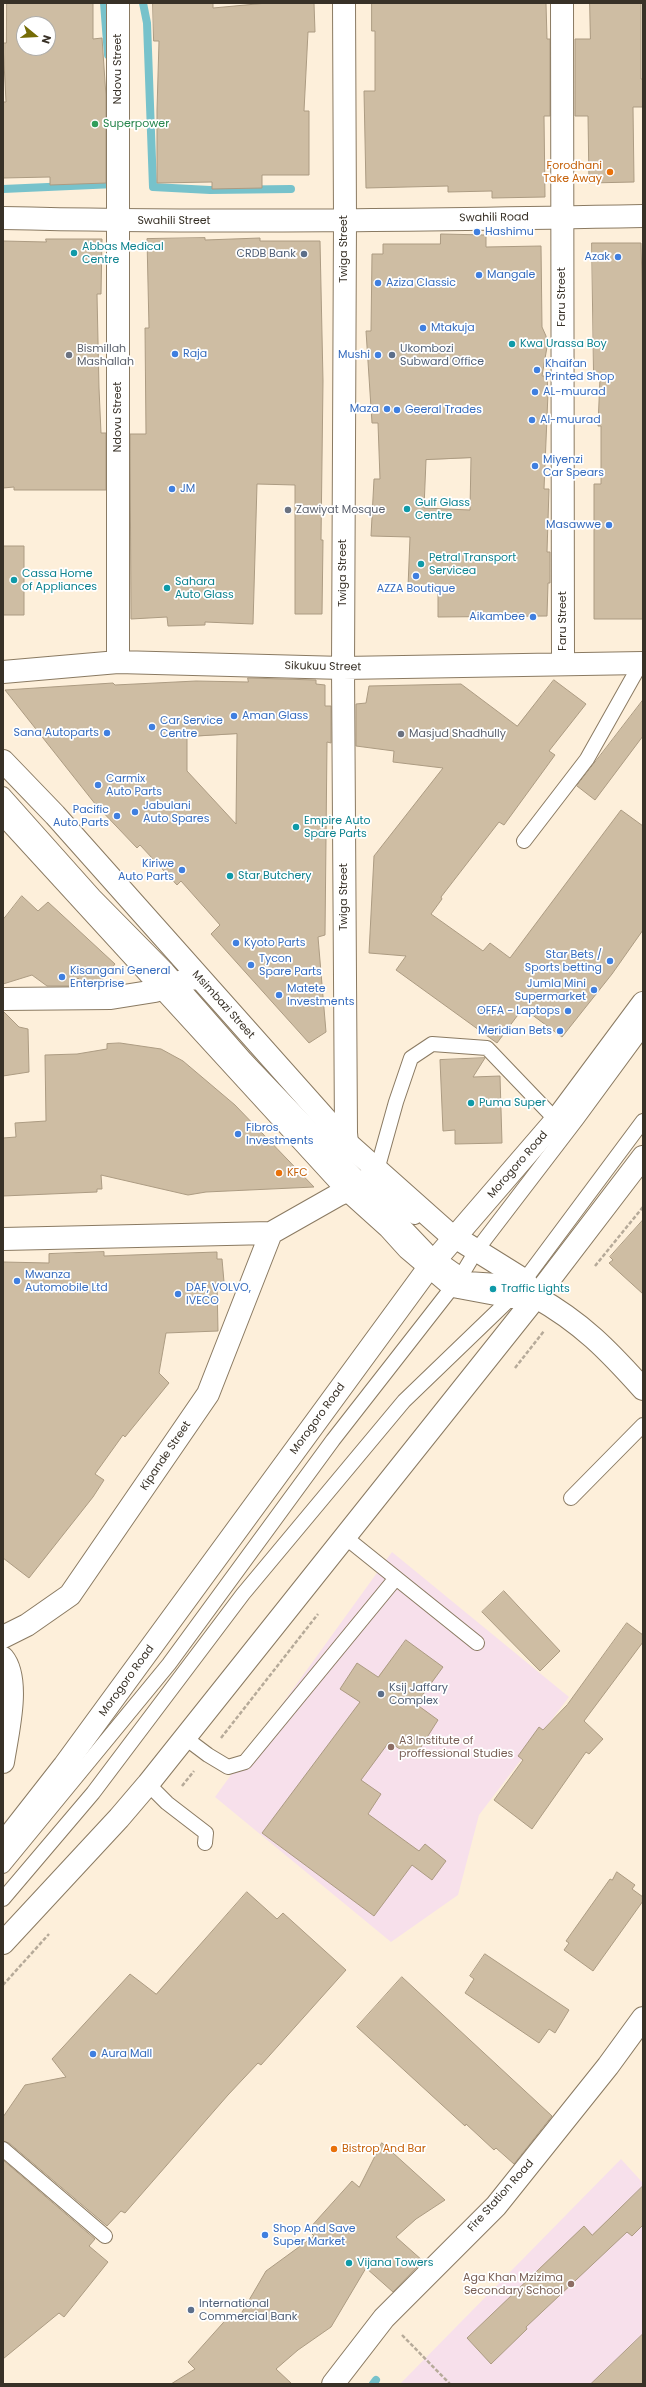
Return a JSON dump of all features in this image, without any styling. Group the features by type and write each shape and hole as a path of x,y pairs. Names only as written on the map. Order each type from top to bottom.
{"main road":[{"name":"Ndovu Street","path":"118,3 118,662"},
{"name":"Twiga Street","path":"344,3 345,220 343,668 346,1129 348,1143"},
{"name":"Faru Street","path":"562,3 563,663"},
{"name":"Swahili Road","path":"345,220 643,216"},
{"name":"Swahili Street","path":"3,218 119,221 345,220"},
{"name":"Sikukuu Street","path":"3,672 118,662 343,668 563,663 642,663"},
{"name":"Msimbazi Street","path":"3,761 55,815 182,982 365,1181 443,1252"},
{"name":"Msimbazi Street","path":"3,813 182,982 348,1143 365,1181 443,1252"},
{"path":"3,999 111,998 155,991 182,982"},
{"name":"Morogoro Road","path":"3,1844 64,1766 443,1252 556,1120 643,1003"},
{"path":"3,1943 119,1818 148,1784 345,1537 524,1291 643,1157"},
{"path":"3,1239 271,1233 365,1181"},
{"name":"Kipande Street","path":"3,1638 27,1625 70,1595 208,1394 271,1233"},
{"path":"524,1291 457,1281 443,1252 474,1254 524,1291 560,1311 600,1342 643,1389"},
{"path":"3,1658 9,1666 12,1700 3,1762"},
{"name":"Fire Station Road","path":"333,2384 384,2318 496,2206 604,2072 643,2018"}],"lane":[{"path":"524,841 586,759 642,663"},
{"path":"3,774 65,838 182,982"},
{"path":"3,794 94,896 182,982"},
{"name":"Morogoro Road","path":"3,1866 169,1664 333,1440 457,1281 474,1254 577,1119 643,1028"},
{"path":"365,1181 396,1102 411,1058 432,1044 487,1048 556,1120"},
{"path":"3,1899 93,1793 243,1594 404,1401 524,1291 643,1121"},
{"path":"571,1498 643,1425"},
{"path":"345,1537 477,1643"},
{"path":"184,1737 208,1755 228,1767 245,1762 396,1578"},
{"path":"148,1784 168,1803 206,1833 205,1843"},
{"path":"3,2149 105,2236"}],"path":[{"path":"384,2318 450,2384"}],"shaded area":[{"name":"A3 Institute of proffessional Studies","path":"392,1552 569,1697 479,1815 458,1895 391,1942 215,1797"},
{"name":"Aga Khan Mzizima Secondary School","path":"621,2159 643,2183 643,2384 400,2384"}],"building":[{"path":"7,3 93,3 93,39 102,38 106,96 106,183 50,185 50,177 3,178 3,102 6,102 3,43 6,43"},
{"path":"153,3 213,3 213,8 267,3 314,3 315,32 308,32 304,111 309,111 309,175 262,175 262,188 212,189 212,182 157,183 159,41 154,41"},
{"path":"372,3 546,3 547,39 550,39 550,116 544,116 545,197 492,198 492,191 448,192 448,186 366,188 364,91 375,91 375,31 372,31"},
{"path":"590,3 641,3 641,79 643,79 643,107 633,107 634,182 589,183 588,116 575,116 575,39 590,39"},
{"path":"441,234 486,235 486,247 541,246 542,327 546,336 547,347 542,376 547,376 548,393 544,489 549,489 547,552 550,552 550,583 548,583 547,616 438,617 438,587 408,587 410,537 371,536 374,479 380,479 378,423 372,423 366,331 371,331 372,254 383,254 383,244 440,244","holes":["471,458 470,510 424,508 426,460"]},
{"path":"205,238 205,240 260,238 260,241 320,241 323,381 321,540 323,540 322,614 295,614 295,485 257,484 253,624 205,622 205,625 168,626 167,617 131,619 130,434 146,434 145,328 149,328 147,239"},
{"path":"46,239 102,239 101,294 97,294 101,433 106,433 106,490 14,490 14,487 3,488 3,241 46,242"},
{"path":"592,243 641,243 643,321 643,619 594,619 594,484 601,484 601,426 598,426 600,378 594,378"},
{"name":"Cassa Home of Appliances","path":"3,546 24,546 24,615 3,615"},
{"path":"248,678 316,680 316,684 325,685 325,706 331,706 331,743 327,742 325,935 318,937 326,1032 309,1043 211,934 220,925 181,881 177,885 140,845 137,848 96,805 5,690 113,683 115,685 196,681 248,682","holes":["237,734 236,824 187,771 187,737"]},
{"path":"554,680 586,704 549,751 555,755 504,825 499,822 441,897 442,899 431,914 483,951 490,943 510,958 621,810 643,826 643,930 612,974 562,1037 523,1008 497,1043 396,970 406,956 369,953 374,856 443,768 393,762 394,751 356,746 356,704 366,703 369,686 461,684 517,726"},
{"path":"643,700 643,736 595,800 577,786"},
{"path":"22,896 38,911 48,902 115,964 97,986 86,986 78,978 71,986 47,986 32,975 3,984 3,920"},
{"path":"3,1011 19,1027 28,1029 29,1072 3,1076"},
{"path":"120,1043 161,1049 183,1061 235,1105 314,1187 206,1192 188,1195 101,1175 102,1189 97,1189 97,1192 3,1196 3,1138 16,1137 15,1123 46,1121 45,1055 77,1054 107,1049 107,1044"},
{"name":"Puma Super","path":"485,1058 473,1077 500,1076 502,1143 455,1144 455,1130 443,1131 440,1060"},
{"path":"643,1220 643,1294 609,1263 613,1260 610,1257"},
{"path":"104,1252 104,1256 217,1252 217,1259 222,1259 224,1282 217,1283 218,1331 166,1333 159,1373 169,1383 125,1437 123,1435 95,1474 104,1480 93,1497 29,1578 3,1558 3,1262 49,1263 49,1254"},
{"path":"504,1591 560,1651 540,1671 482,1612"},
{"path":"627,1623 643,1635 643,1642 584,1721 603,1739 589,1754 586,1752 532,1829 494,1800 523,1760 518,1756 539,1727 543,1730 567,1705"},
{"path":"406,1640 443,1667 416,1704 438,1720 414,1758 389,1742 361,1780 381,1794 368,1814 419,1851 425,1844 446,1861 432,1880 412,1865 374,1916 262,1833 360,1702 340,1689 357,1663 378,1677"},
{"path":"617,1872 635,1885 632,1889 643,1897 643,1901 593,1971 564,1950 569,1943 566,1941 610,1879 612,1880"},
{"path":"247,1892 277,1919 283,1913 346,1970 261,2065 258,2063 228,2095 125,2213 121,2211 107,2226 9,2143 3,2141 3,2117 25,2085 66,2077 52,2059 130,1974 156,1994"},
{"path":"485,1954 569,2010 555,2033 549,2029 539,2043 465,1993 474,1979 470,1976"},
{"path":"402,1977 552,2116 514,2164 496,2148 494,2150 466,2124 465,2126 357,2027"},
{"name":"Vijana Towers","path":"382,2143 445,2200 416,2219 396,2237 423,2261 393,2292 366,2268 331,2327 298,2350 276,2369 292,2384 171,2384 195,2369 188,2362 231,2314 238,2319 266,2271 314,2236 308,2230 352,2181 359,2187"},
{"path":"3,2160 95,2239 89,2246 108,2262 64,2317 59,2313 3,2359"},
{"path":"643,2186 643,2225 632,2236 627,2232 526,2327 527,2329 491,2364 467,2338 584,2226 592,2235"},
{"path":"643,2334 643,2384 591,2384"}],"waterway":[{"path":"104,3 108,55"},
{"path":"143,3 147,23 153,187 210,190 291,189"},
{"path":"3,189 115,184 115,181"},
{"path":"373,2384 376,2380"}],"place":[{"name":"Superpower","path":"95,124"},
{"name":"Forodhani Take Away","path":"610,172"},
{"name":"Hashimu","path":"477,232"},
{"name":"Abbas Medical Centre","path":"74,253"},
{"name":"CRDB Bank","path":"304,254"},
{"name":"Azak","path":"618,257"},
{"name":"Mangale","path":"479,275"},
{"name":"Aziza Classic","path":"378,283"},
{"name":"Mtakuja","path":"423,328"},
{"name":"Kwa Urassa Boy","path":"512,344"},
{"name":"Raja","path":"175,354"},
{"name":"Bismillah Mashallah","path":"69,355"},
{"name":"Mushi","path":"378,355"},
{"name":"Ukombozi Subward Office","path":"392,355"},
{"name":"Khaifan Printed Shop","path":"537,370"},
{"name":"AL-muurad","path":"535,392"},
{"name":"Maza","path":"387,409"},
{"name":"Geeral Trades","path":"397,410"},
{"name":"Al-muurad","path":"532,420"},
{"name":"Miyenzi Car Spears","path":"535,466"},
{"name":"JM","path":"172,489"},
{"name":"Gulf Glass Centre","path":"407,509"},
{"name":"Zawiyat Mosque","path":"288,510"},
{"name":"Masawwe","path":"609,525"},
{"name":"Petral Transport Servicea","path":"421,564"},
{"name":"AZZA Boutique","path":"416,576"},
{"name":"Cassa Home of Appliances","path":"14,580"},
{"name":"Sahara Auto Glass","path":"167,588"},
{"name":"Aikambee","path":"533,617"},
{"name":"Aman Glass","path":"234,716"},
{"name":"Car Service Centre","path":"152,727"},
{"name":"Sana Autoparts","path":"107,733"},
{"name":"Masjud Shadhully","path":"401,734"},
{"name":"Carmix Auto Parts","path":"98,785"},
{"name":"Jabulani Auto Spares","path":"135,812"},
{"name":"Pacific Auto Parts","path":"117,816"},
{"name":"Empire Auto Spare Parts","path":"296,827"},
{"name":"Kiriwe Auto Parts","path":"182,870"},
{"name":"Star Butchery","path":"230,876"},
{"name":"Kyoto Parts","path":"236,943"},
{"name":"Star Bets / Sports betting","path":"610,961"},
{"name":"Tycon Spare Parts","path":"251,965"},
{"name":"Kisangani General Enterprise","path":"62,977"},
{"name":"Jumla Mini Supermarket","path":"594,990"},
{"name":"Matete Investments","path":"279,995"},
{"name":"OFFA - Laptops","path":"568,1011"},
{"name":"Meridian Bets","path":"560,1031"},
{"name":"Puma Super","path":"471,1103"},
{"name":"Fibros Investments","path":"238,1134"},
{"name":"KFC","path":"279,1173"},
{"name":"Mwanza Automobile Ltd","path":"17,1281"},
{"name":"Traffic Lights","path":"493,1289"},
{"name":"DAF, VOLVO, IVECO","path":"178,1294"},
{"name":"Ksij Jaffary Complex","path":"381,1694"},
{"name":"A3 Institute of proffessional Studies","path":"391,1747"},
{"name":"Aura Mall","path":"93,2054"},
{"name":"Bistrop And Bar","path":"334,2149"},
{"name":"Shop And Save Super Market","path":"265,2235"},
{"name":"Vijana Towers","path":"349,2263"},
{"name":"Aga Khan Mzizima Secondary School","path":"571,2284"},
{"name":"International Commercial Bank","path":"191,2310"}]}
